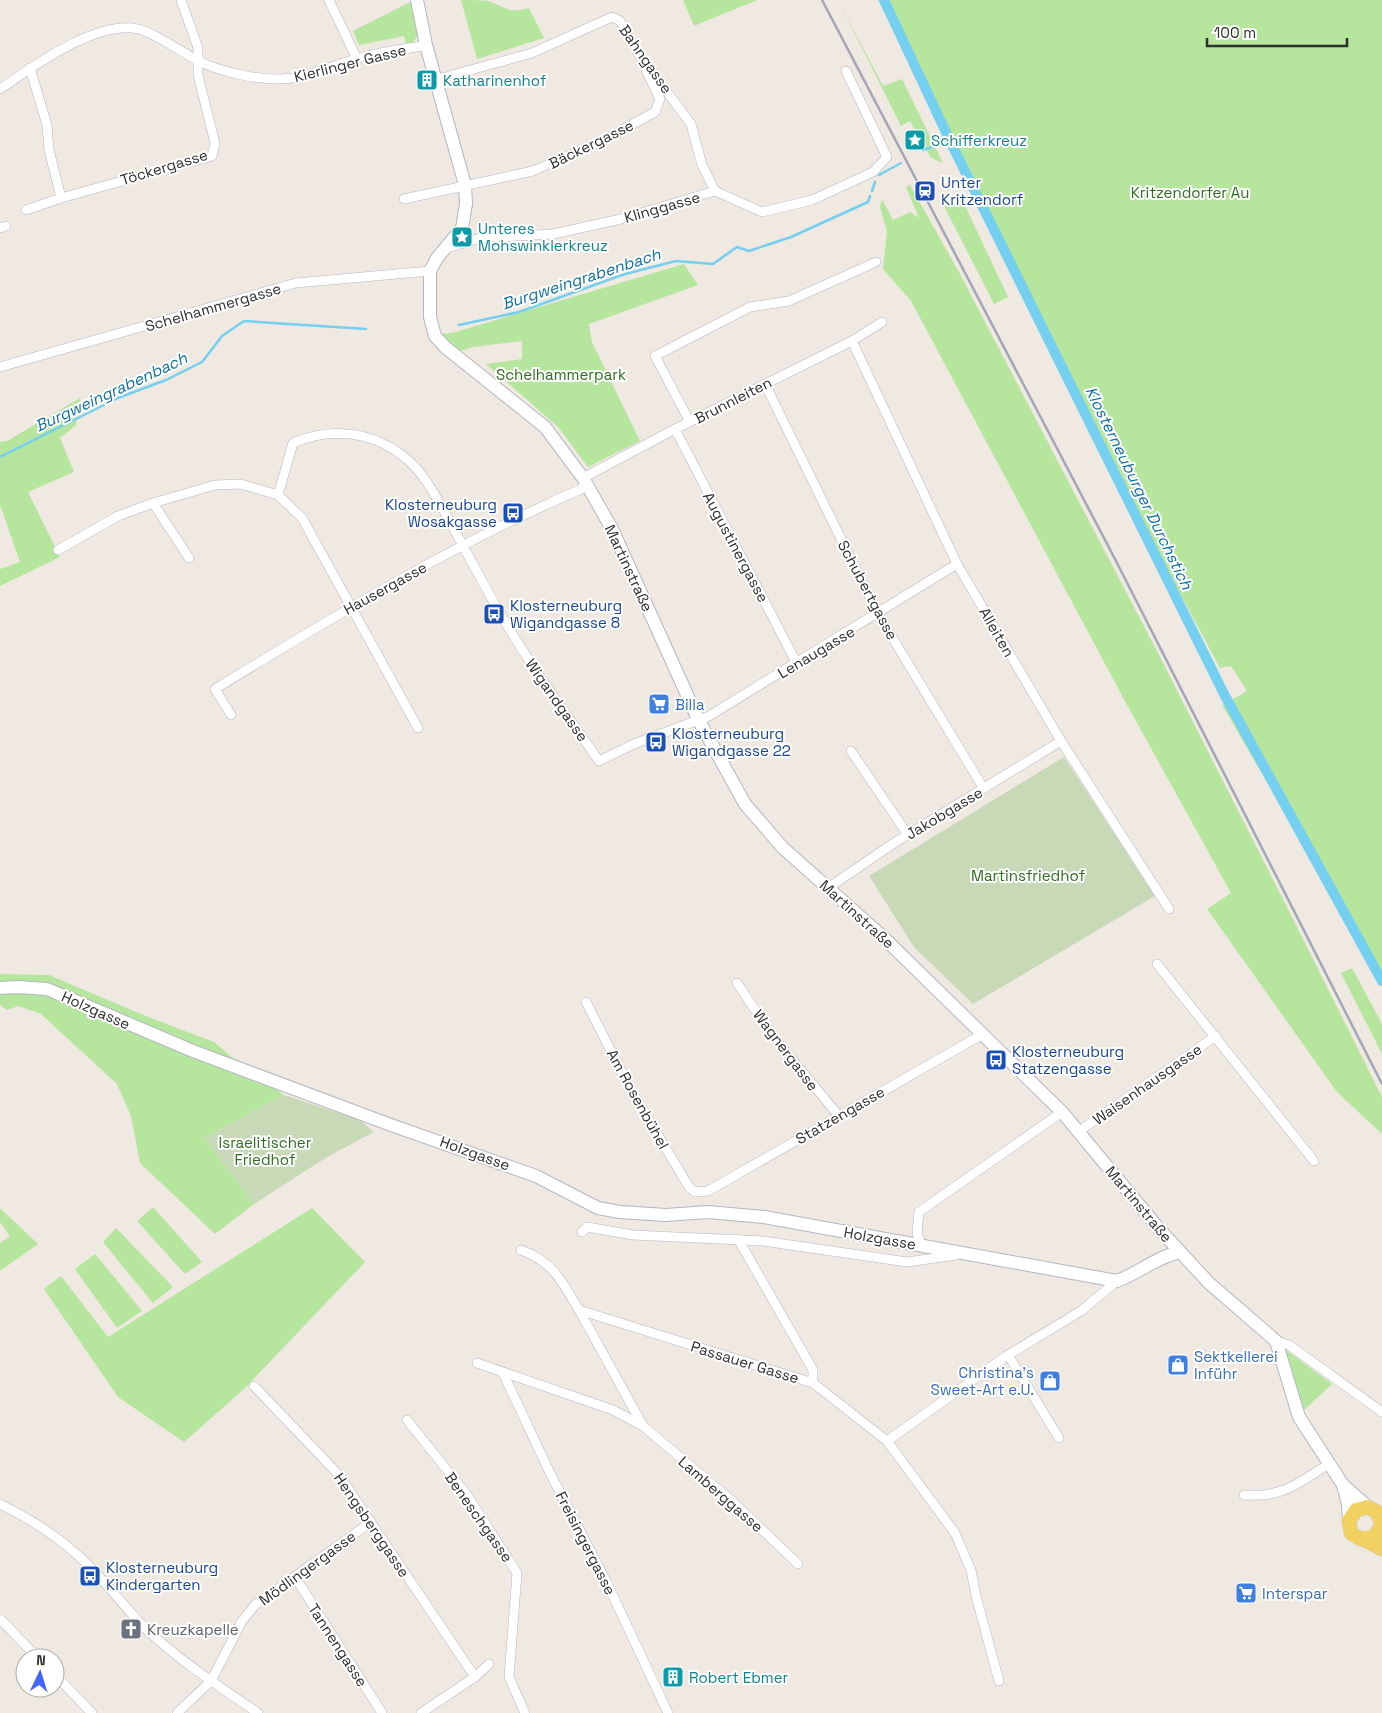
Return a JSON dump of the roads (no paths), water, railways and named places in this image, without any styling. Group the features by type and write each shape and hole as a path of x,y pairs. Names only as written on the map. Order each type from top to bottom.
{"main road":[{"path":"417,0 426,45 438,80 465,185 466,204 462,228 437,258 430,271"},
{"name":"Martinstraße","path":"430,271 430,317 435,336 445,347 545,427 586,482 612,529 698,719 746,804 782,847 983,1034 1062,1112 1180,1252 1209,1283 1276,1341"},
{"name":"Holzgasse","path":"0,988 47,989 184,1048 391,1125 536,1176 598,1208 630,1213 666,1215 708,1212 764,1217 1117,1280"},
{"path":"1117,1280 1130,1276 1171,1254 1180,1252"},
{"path":"1276,1341 1299,1417 1343,1485 1348,1504 1351,1533 1382,1549"},
{"path":"1343,1485 1374,1506 1380,1516 1382,1528 1374,1537 1365,1540"},
{"path":"1349,1521 1356,1510 1374,1506"}],"street":[{"path":"181,0 198,48 199,61"},
{"path":"329,0 356,59"},
{"name":"Bahngasse","path":"438,80 532,53 612,17 620,21 640,56 691,124 702,165 715,191"},
{"name":"Kierlinger Gasse","path":"0,90 30,68 64,48 95,35 134,28 167,42 199,61 227,72 277,79 295,78 356,59 426,45"},
{"name":"Bäckergasse","path":"404,199 533,171 604,140 655,112 660,99 640,56"},
{"name":"Töckergasse","path":"26,210 61,198 212,156 215,150 215,143 198,76 199,61"},
{"path":"30,68 47,125 49,150 61,198"},
{"name":"Klinggasse","path":"447,248 480,238 553,234 621,219 715,191 762,212 812,200 873,172 887,157 846,71"},
{"path":"690,422 655,356 750,307 789,301 876,262"},
{"name":"Schelhammergasse","path":"0,367 296,283 430,271"},
{"name":"Brunnleiten","path":"586,482 675,429 852,341 882,322"},
{"name":"Alleiten","path":"852,341 957,564 1061,741 1169,909"},
{"name":"Schubertgasse","path":"765,384 878,614 984,789"},
{"name":"Augustinergasse","path":"675,429 797,664"},
{"path":"278,495 293,443 325,435 360,434 375,438 414,465 426,480 463,546"},
{"name":"Hausergasse","path":"230,715 215,689 352,605 514,518 586,482"},
{"path":"58,550 118,516 215,485 241,484 278,495 302,518 352,605 418,728"},
{"path":"154,503 189,558"},
{"name":"Wigandgasse","path":"463,546 521,648 599,761 698,719"},
{"name":"Lenaugasse","path":"698,719 709,716 797,664 957,564"},
{"name":"Jakobgasse","path":"828,888 908,835 1061,741"},
{"path":"850,751 908,835"},
{"name":"Waisenhausgasse","path":"1157,964 1314,1161"},
{"name":"Wagnergasse","path":"737,983 772,1035 838,1115"},
{"name":"Am Rosenbühel","path":"586,1002 631,1090 689,1187 695,1192"},
{"name":"Statzengasse","path":"695,1192 708,1191 838,1115 983,1034"},
{"name":"Waisenhausgasse","path":"1078,1132 1216,1036"},
{"path":"921,1245 917,1233 919,1212 1062,1112"},
{"name":"Holzgasse","path":"582,1232 587,1227 633,1235 763,1241 907,1262 964,1254"},
{"name":"Passauer Gasse","path":"579,1310 813,1383 813,1370 738,1239"},
{"path":"521,1250 535,1255 556,1271 643,1426"},
{"path":"886,1441 1008,1355 1081,1311 1117,1280"},
{"name":"Martinstraße","path":"1276,1341 1289,1345 1382,1412"},
{"path":"1008,1355 1059,1438"},
{"path":"477,1363 613,1410 643,1426"},
{"name":"Freisingergasse","path":"503,1373 607,1583 668,1713"},
{"path":"813,1383 886,1441 955,1533 964,1552 999,1681"},
{"name":"Hengsberggasse","path":"254,1386 340,1475 475,1678"},
{"name":"Beneschgasse","path":"408,1420 466,1495 517,1573 509,1677 525,1713"},
{"name":"Lamberggasse","path":"643,1426 732,1501 798,1564"},
{"path":"1244,1496 1263,1497 1281,1493 1329,1464"},
{"path":"0,1504 21,1514 59,1539 94,1571 146,1628 211,1681 258,1713"},
{"name":"Mödlingergasse","path":"177,1713 211,1681 242,1621 255,1605 371,1522"},
{"name":"Tannengasse","path":"295,1578 382,1713"},
{"path":"0,1619 28,1648"},
{"path":"421,1713 475,1678 489,1664"},
{"path":"65,1685 92,1713"}],"waterway":[{"name":"Klosterneuburger Durchstich","path":"884,0 950,141 1224,694 1382,981"},
{"path":"923,150 950,141"},
{"path":"879,175 901,163"},
{"name":"Burgweingrabenbach","path":"872,191 875,182"},
{"name":"Burgweingrabenbach","path":"459,325 519,312 625,274 676,261 713,264 737,247 749,251 791,237 868,202 870,196"},
{"name":"Burgweingrabenbach","path":"0,457 118,398 166,380 202,362 222,336 244,321 366,329"}],"railway":[{"path":"822,0 1115,559 1382,1084"}],"place":[{"name":"Katharinenhof","path":"427,80"},
{"name":"Schifferkreuz","path":"915,140"},
{"name":"Unter Kritzendorf","path":"925,191"},
{"name":"Unteres Mohswinklerkreuz","path":"462,237"},
{"name":"Klosterneuburg Wosakgasse","path":"513,513"},
{"name":"Klosterneuburg Wigandgasse 8","path":"494,614"},
{"name":"Billa","path":"659,704"},
{"name":"Klosterneuburg Wigandgasse 22","path":"656,742"},
{"name":"Klosterneuburg Statzengasse","path":"996,1060"},
{"name":"Sektkellerei Inführ","path":"1178,1365"},
{"name":"Christina's Sweet-Art e.U.","path":"1050,1381"},
{"name":"Klosterneuburg Kindergarten","path":"90,1576"},
{"name":"Interspar","path":"1246,1593"},
{"name":"Kreuzkapelle","path":"131,1629"},
{"name":"Robert Ebmer","path":"673,1677"}],"park label":[{"name":"Kritzendorfer Au","path":"1190,192"},
{"name":"Schelhammerpark","path":"561,374"},
{"name":"Martinsfriedhof","path":"1028,875"},
{"name":"Israelitischer Friedhof","path":"265,1150"}]}
